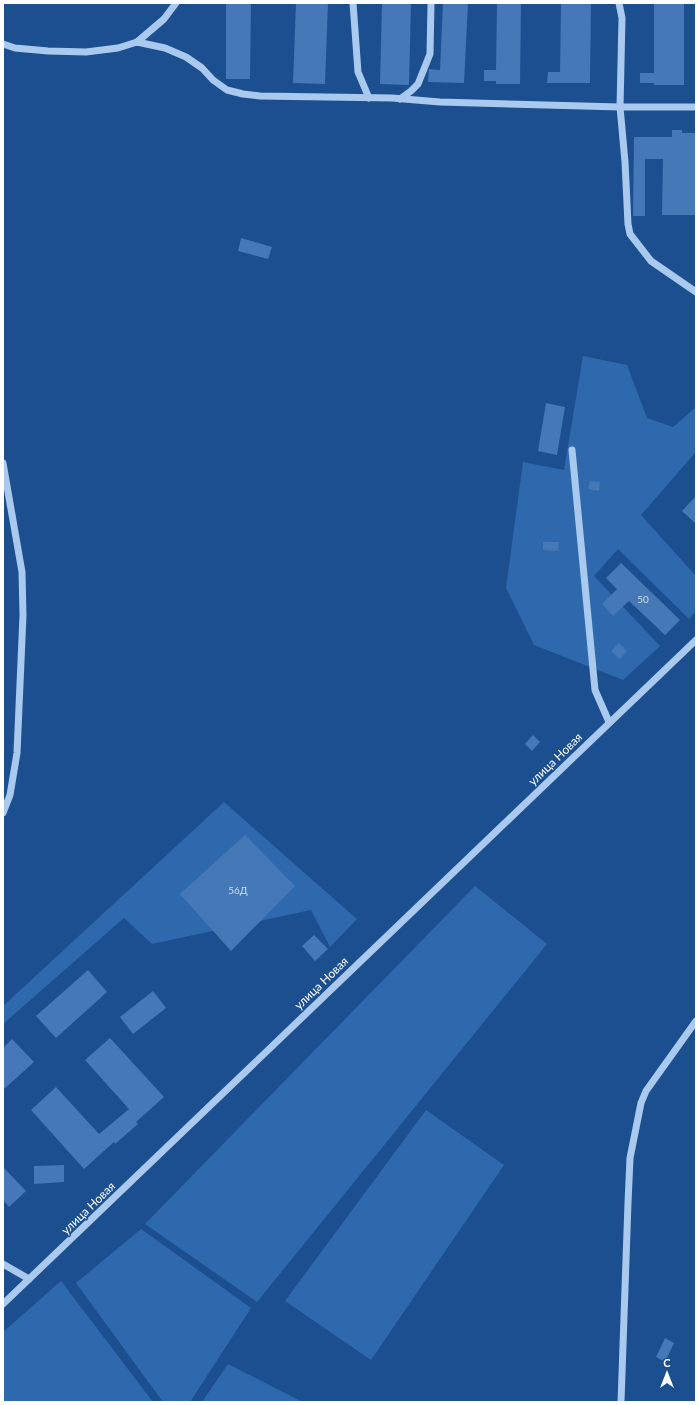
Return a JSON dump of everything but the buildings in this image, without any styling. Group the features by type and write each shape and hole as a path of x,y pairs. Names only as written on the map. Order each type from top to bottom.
{"street":[{"path":"3,44 15,48 48,51 86,52 118,48 137,42 164,19 176,3"},
{"path":"353,3 358,72 369,98"},
{"path":"400,99 418,84 430,54 431,3"},
{"path":"619,3 622,18 620,107 625,162 626,210 630,234 651,261 696,292"},
{"path":"137,42 165,48 186,57 202,68 213,80 227,90 243,94 400,99 440,102 620,107 696,107"},
{"path":"572,450 595,690 609,722"},
{"path":"3,463 22,572 23,615 16,753 10,795 3,813"},
{"name":"улица Новая","path":"3,1304 628,703 696,640"},
{"path":"621,1402 630,1158 637,1119 646,1091 696,1021"},
{"path":"3,1264 29,1279"}],"shaded area":[{"path":"583,356 627,365 647,418 673,427 696,407 696,452 641,515 696,576 696,611 689,619 618,549 594,576 660,646 623,680 534,645 506,588 523,462 564,470"},
{"path":"224,802 357,919 330,947 311,910 152,944 124,918 3,1024 3,1006"},
{"path":"475,886 547,944 257,1302 145,1224"},
{"path":"426,1110 504,1165 371,1360 285,1301"},
{"path":"141,1229 251,1308 190,1402 163,1402 76,1283"},
{"path":"61,1281 153,1402 3,1402 3,1332"},
{"path":"228,1364 303,1402 202,1402"}]}
